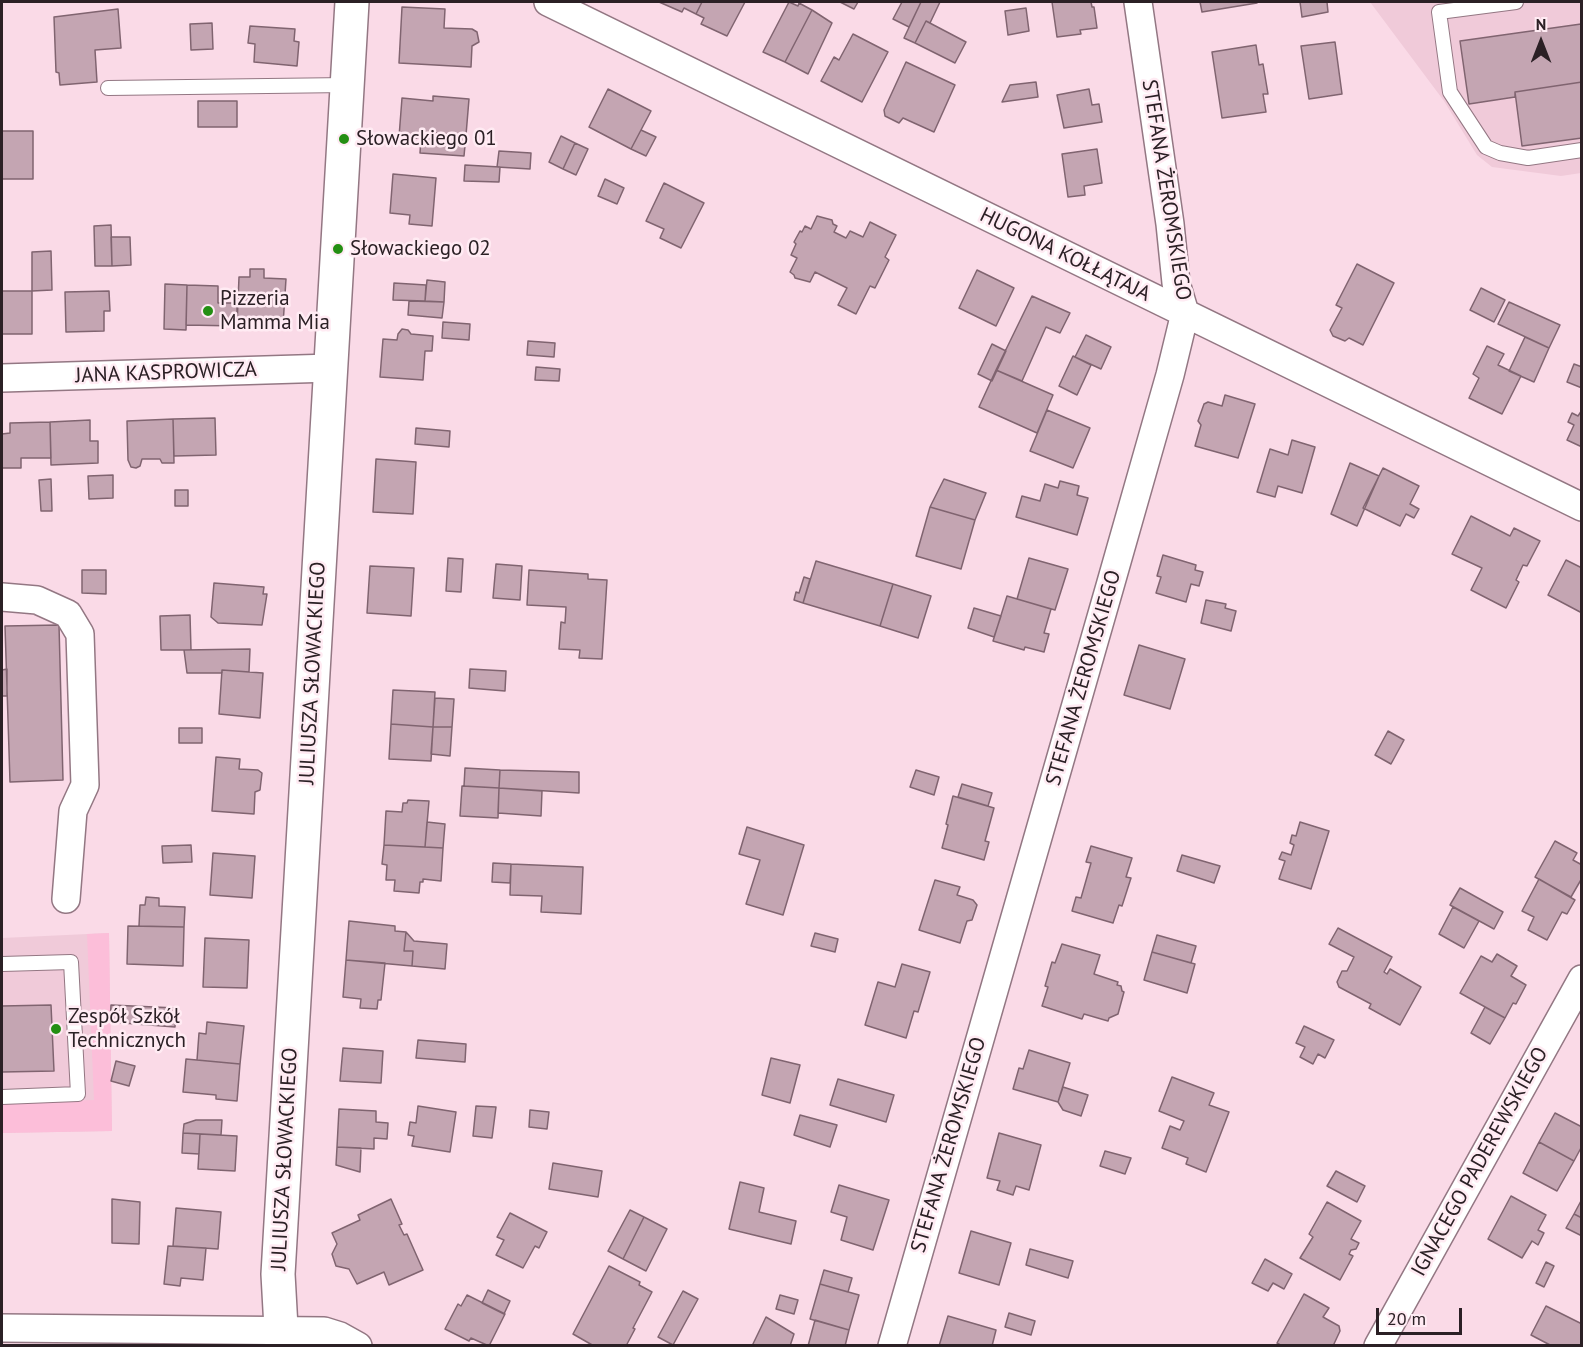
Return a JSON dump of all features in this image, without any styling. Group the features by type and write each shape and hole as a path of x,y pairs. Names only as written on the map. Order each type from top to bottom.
{"street":[{"name":"JULIUSZA SŁOWACKIEGO","path":"282,1338 278,1274 352,2"},
{"name":"HUGONA KOŁŁĄTAJA","path":"548,2 1581,507"},
{"name":"STEFANA ŻEROMSKIEGO","path":"892,1346 1170,375 1185,313 1176,283 1170,224 1138,2"},
{"name":"JANA KASPROWICZA","path":"2,378 331,368"},
{"path":"2,597 37,600 68,614 80,634 86,784 73,811 66,899"},
{"name":"IGNACEGO PADEREWSKIEGO","path":"1378,1346 1581,979"},
{"path":"2,1329 282,1338 324,1331 340,1336 358,1346"}],"lane":[{"path":"1516,2 1469,5 1439,12 1450,92 1486,147 1500,153 1528,158 1581,150"},
{"path":"108,88 347,85"},
{"path":"2,964 71,962 78,1094 2,1097"}],"shaded area":[{"path":"1370,2 1581,2 1581,173 1561,176 1492,167 1477,155 1444,101"},
{"name":"Zespół Szkół Technicznych","path":"109,933 112,1131 2,1133 2,938"},
{"path":"109,933 112,1131 2,1133 2,1103 94,1100 87,934"}],"building":[{"path":"659,2 702,2 696,14 684,8 682,12"},
{"path":"702,2 745,2 727,36 701,24 704,18 696,14"},
{"path":"789,2 798,6 799,3 812,10 785,62 763,52"},
{"path":"840,2 858,2 854,9"},
{"path":"902,2 921,2 909,27 893,19"},
{"path":"921,2 940,2 930,23 926,21 915,43 904,38"},
{"path":"1052,2 1091,2 1097,28 1080,30 1081,34 1057,37"},
{"path":"1200,2 1257,2 1257,3 1202,12"},
{"path":"1300,2 1327,2 1328,12 1302,17"},
{"path":"402,7 445,9 444,28 472,29 477,32 479,42 472,46 471,67 399,63"},
{"path":"1026,8 1029,31 1008,35 1005,11"},
{"path":"118,9 121,48 95,50 97,82 60,85 59,73 56,72 54,17"},
{"path":"812,10 832,23 808,74 785,62"},
{"path":"926,21 966,42 955,63 915,43"},
{"path":"212,23 213,49 191,50 190,24"},
{"path":"1581,24 1582,82 1515,92 1515,97 1469,104 1460,41"},
{"path":"250,26 295,29 294,41 299,42 297,66 254,62 255,44 248,43"},
{"path":"853,34 888,52 862,102 821,81 834,57 839,60"},
{"path":"1335,42 1342,94 1309,99 1301,46"},
{"path":"1256,45 1259,65 1263,64 1268,94 1263,94 1266,112 1222,118 1212,52"},
{"path":"906,62 955,85 934,132 903,118 899,123 885,116 884,110"},
{"path":"1036,82 1038,97 1002,102 1010,85"},
{"path":"1582,82 1582,138 1522,146 1515,92"},
{"path":"608,89 651,111 631,149 589,127"},
{"path":"1089,89 1092,105 1099,104 1102,122 1064,128 1057,95"},
{"path":"433,96 469,99 466,135 434,133 433,139 399,137 402,98 433,101"},
{"path":"198,101 237,101 237,127 198,127"},
{"path":"641,130 656,137 646,156 631,149"},
{"path":"2,131 33,131 33,179 2,179"},
{"path":"434,133 466,135 464,156 420,153 421,138 433,139"},
{"path":"561,136 575,143 563,169 549,162"},
{"path":"575,143 588,149 576,175 563,169"},
{"path":"1097,149 1102,183 1084,186 1085,195 1068,197 1062,154"},
{"path":"499,151 531,153 530,169 497,167"},
{"path":"465,165 500,167 499,182 464,181"},
{"path":"393,174 436,178 432,226 409,224 410,215 390,213"},
{"path":"605,179 624,188 617,204 598,196"},
{"path":"664,183 704,203 681,248 660,238 664,229 646,221"},
{"path":"817,216 832,220 837,226 834,232 846,238 850,231 863,237 870,222 896,235 885,257 889,260 875,288 870,286 856,314 838,305 847,288 815,272 810,282 795,278 790,272 797,258 791,255 796,244 794,242 805,226 811,229"},
{"path":"111,225 112,266 95,266 94,226"},
{"path":"111,237 130,237 131,265 112,266"},
{"path":"51,251 52,290 32,291 32,252"},
{"path":"1357,264 1394,283 1363,345 1349,338 1345,341 1333,336 1330,330 1342,308 1336,305"},
{"path":"250,269 264,269 264,278 286,279 283,325 237,326 239,277 250,277"},
{"path":"977,270 1014,288 996,326 959,308"},
{"path":"427,280 445,282 444,302 425,301"},
{"path":"394,283 426,285 425,301 393,300"},
{"path":"165,284 187,285 186,330 164,329"},
{"path":"187,285 218,286 218,303 237,303 237,326 186,325"},
{"path":"1481,288 1505,300 1494,322 1470,310"},
{"path":"2,291 32,291 32,334 2,334"},
{"path":"109,291 110,311 104,311 104,331 66,332 65,292"},
{"path":"1032,296 1070,313 1060,333 1046,327 1022,381 996,370"},
{"path":"409,301 444,302 442,318 408,315"},
{"path":"1509,302 1560,325 1549,348 1498,324"},
{"path":"443,322 470,324 469,340 442,338"},
{"path":"402,329 408,330 411,334 433,336 432,351 425,351 423,380 380,377 383,339 397,340"},
{"path":"1086,335 1111,347 1101,369 1075,357"},
{"path":"1525,337 1549,348 1534,382 1509,371"},
{"path":"528,341 555,343 554,357 527,355"},
{"path":"992,344 1006,351 992,381 978,374"},
{"path":"1487,346 1504,354 1498,365 1521,376 1502,414 1469,398 1479,378 1473,374"},
{"path":"1073,356 1091,365 1077,395 1059,386"},
{"path":"1574,364 1582,367 1582,388 1567,382"},
{"path":"536,367 560,369 559,381 535,380"},
{"path":"996,370 1053,395 1037,433 979,407"},
{"path":"1225,395 1255,404 1238,458 1195,446 1201,425 1198,421 1204,404 1208,402 1222,406"},
{"path":"1047,410 1090,428 1073,468 1030,451"},
{"path":"1582,410 1582,447 1567,440 1574,425 1568,422 1572,413 1578,416"},
{"path":"215,418 216,455 174,456 173,419"},
{"path":"173,419 174,463 162,463 160,459 142,459 140,466 131,467 128,460 127,421"},
{"path":"90,420 90,441 98,441 98,463 51,465 50,422"},
{"path":"50,422 51,458 21,458 21,468 2,468 2,434 10,433 10,423"},
{"path":"416,428 450,431 449,447 415,444"},
{"path":"1292,440 1315,447 1302,493 1278,486 1275,497 1257,492 1270,449 1288,455"},
{"path":"376,459 416,462 413,514 373,512"},
{"path":"1350,463 1379,476 1357,526 1331,514"},
{"path":"1383,468 1419,486 1410,504 1419,509 1414,518 1406,514 1400,526 1363,508"},
{"path":"113,475 113,498 89,499 88,476"},
{"path":"51,479 52,511 41,511 39,480"},
{"path":"944,479 986,493 975,520 930,507"},
{"path":"1060,481 1079,486 1077,495 1088,498 1077,535 1016,517 1022,496 1040,501 1045,484 1058,488"},
{"path":"175,490 188,490 188,506 175,506"},
{"path":"930,507 975,520 961,569 916,556"},
{"path":"1471,516 1510,536 1514,528 1540,541 1527,566 1523,565 1516,580 1519,582 1506,608 1471,590 1482,568 1452,554"},
{"path":"1163,555 1196,565 1195,570 1203,572 1199,586 1191,584 1186,602 1156,593 1161,577 1157,576"},
{"path":"448,558 463,559 461,592 446,591"},
{"path":"1029,558 1068,569 1055,610 1017,599"},
{"path":"1566,560 1582,568 1582,613 1548,595"},
{"path":"816,561 893,584 880,626 803,603"},
{"path":"496,564 522,566 520,600 493,598"},
{"path":"370,566 414,568 411,616 367,613"},
{"path":"82,570 106,570 106,594 82,593"},
{"path":"529,570 588,574 588,579 607,580 602,659 579,658 580,650 559,649 561,622 565,623 566,607 527,605"},
{"path":"804,577 810,579 803,603 794,600"},
{"path":"214,583 264,587 263,594 267,594 262,625 218,623 211,617"},
{"path":"893,584 931,596 918,638 880,626"},
{"path":"1007,596 1051,609 1044,633 1049,634 1044,652 1025,647 1024,650 993,641"},
{"path":"1206,600 1226,604 1225,608 1236,611 1231,631 1201,623"},
{"path":"974,608 1001,616 994,637 968,628"},
{"path":"190,615 191,650 161,650 160,616"},
{"path":"59,625 63,780 10,782 5,626"},
{"path":"1139,645 1185,659 1170,709 1124,695"},
{"path":"250,649 249,672 222,670 222,673 187,673 184,650"},
{"path":"7,669 7,696 2,696 2,670"},
{"path":"470,669 506,671 505,691 469,688"},
{"path":"222,670 263,673 260,718 219,714"},
{"path":"393,690 435,692 433,727 391,724"},
{"path":"435,698 454,699 452,727 433,727"},
{"path":"391,724 433,727 431,761 389,759"},
{"path":"433,727 452,727 450,756 431,754"},
{"path":"179,728 202,728 202,743 179,743"},
{"path":"1388,731 1404,740 1391,764 1375,755"},
{"path":"216,757 240,759 239,769 258,770 262,773 260,790 255,792 254,814 212,811"},
{"path":"465,768 500,770 499,788 464,786"},
{"path":"500,770 579,772 579,793 499,788"},
{"path":"916,770 939,777 934,795 910,787"},
{"path":"962,784 992,793 988,806 958,797"},
{"path":"462,786 499,788 498,818 460,816"},
{"path":"499,788 542,791 541,816 498,813"},
{"path":"953,796 994,808 985,841 989,842 984,860 942,848"},
{"path":"408,800 429,801 425,847 384,845 386,811 402,812 403,803 407,803"},
{"path":"427,822 445,824 443,848 425,847"},
{"path":"1300,822 1329,831 1311,889 1279,879 1285,861 1279,859 1282,852 1291,855 1294,845 1290,843 1292,835 1296,836"},
{"path":"747,827 804,845 783,915 746,904 760,860 739,854"},
{"path":"1555,841 1577,853 1573,860 1582,865 1582,878 1571,897 1535,877"},
{"path":"191,845 192,862 163,863 162,846"},
{"path":"384,845 443,848 441,881 423,879 423,882 420,882 419,893 394,891 395,880 386,880 387,865 382,864"},
{"path":"1091,846 1132,858 1126,877 1131,878 1122,906 1119,905 1113,923 1072,911 1076,897 1081,898 1091,863 1086,862"},
{"path":"213,853 255,856 252,898 210,895"},
{"path":"1182,855 1220,866 1214,883 1177,871"},
{"path":"493,863 511,864 510,883 492,882"},
{"path":"511,864 583,867 581,914 541,912 542,896 510,895"},
{"path":"1539,879 1575,900 1567,914 1562,912 1547,940 1528,930 1534,917 1522,911"},
{"path":"935,880 960,887 957,895 973,900 977,905 972,920 967,921 960,943 919,930"},
{"path":"1460,888 1503,912 1494,929 1450,905"},
{"path":"146,897 159,898 159,906 185,907 184,927 139,926 140,905 145,905"},
{"path":"1453,907 1479,921 1464,948 1439,934"},
{"path":"349,921 395,926 395,931 406,932 404,951 413,951 412,966 346,960"},
{"path":"128,926 184,927 183,966 127,964"},
{"path":"1338,928 1392,957 1384,972 1387,974 1390,969 1421,987 1400,1025 1369,1008 1371,1004 1339,987 1337,982 1342,971 1347,971 1354,957 1329,944"},
{"path":"406,932 414,941 447,944 445,969 412,966 413,951 404,951"},
{"path":"815,933 838,939 835,952 811,946"},
{"path":"1157,935 1196,946 1191,963 1152,952"},
{"path":"205,938 249,940 247,988 203,987"},
{"path":"1062,944 1100,955 1094,974 1118,982 1117,985 1121,986 1124,992 1118,1014 1109,1018 1108,1021 1084,1014 1082,1019 1042,1006 1052,962 1055,963"},
{"path":"1152,952 1195,964 1187,993 1144,980"},
{"path":"1497,954 1517,966 1511,976 1526,985 1505,1018 1460,993 1481,956 1492,962"},
{"path":"346,960 385,963 381,1000 378,1000 377,1009 360,1008 361,999 343,997"},
{"path":"902,964 930,972 918,1012 914,1011 906,1038 865,1025 878,982 895,987"},
{"path":"51,1005 54,1071 2,1072 2,1006"},
{"path":"111,1005 176,1008 175,1027 110,1022"},
{"path":"1485,1007 1505,1018 1490,1044 1471,1033"},
{"path":"207,1022 244,1026 240,1064 197,1060 199,1033 206,1034"},
{"path":"1304,1026 1334,1040 1325,1058 1318,1054 1313,1064 1300,1057 1305,1047 1296,1043"},
{"path":"418,1040 466,1044 465,1062 416,1058"},
{"path":"343,1048 383,1051 381,1083 340,1081"},
{"path":"1029,1050 1070,1063 1058,1102 1013,1089 1019,1068 1023,1069"},
{"path":"771,1058 800,1065 790,1103 762,1095"},
{"path":"186,1059 240,1064 237,1101 216,1099 216,1095 183,1092"},
{"path":"116,1061 135,1066 129,1086 111,1081"},
{"path":"1172,1077 1214,1093 1209,1105 1229,1112 1206,1172 1186,1164 1188,1158 1162,1148 1170,1126 1180,1130 1184,1121 1159,1111"},
{"path":"838,1079 894,1095 886,1122 830,1105"},
{"path":"1063,1087 1088,1095 1081,1116 1063,1110 1058,1102"},
{"path":"418,1106 456,1112 450,1152 412,1146 414,1136 408,1135 410,1122 416,1123"},
{"path":"476,1106 496,1107 492,1138 473,1136"},
{"path":"339,1109 376,1111 376,1122 388,1123 387,1139 374,1138 374,1149 337,1147"},
{"path":"530,1110 549,1112 547,1129 529,1127"},
{"path":"1555,1113 1582,1127 1582,1146 1574,1161 1539,1142"},
{"path":"800,1115 837,1125 830,1147 794,1135"},
{"path":"196,1120 222,1120 221,1135 183,1133 184,1124"},
{"path":"183,1133 200,1134 199,1154 182,1153"},
{"path":"999,1133 1041,1145 1029,1190 1016,1186 1013,1195 997,1190 1000,1181 987,1178"},
{"path":"200,1134 237,1136 235,1171 198,1169"},
{"path":"1539,1142 1574,1161 1557,1191 1523,1173"},
{"path":"337,1147 361,1148 360,1172 336,1165"},
{"path":"1105,1151 1131,1158 1125,1174 1100,1166"},
{"path":"553,1163 602,1171 598,1197 549,1189"},
{"path":"1336,1171 1365,1186 1357,1202 1327,1186"},
{"path":"740,1182 764,1188 759,1212 796,1221 791,1244 729,1229"},
{"path":"839,1185 889,1200 873,1250 841,1240 847,1217 831,1212"},
{"path":"1511,1196 1546,1215 1538,1230 1544,1233 1538,1245 1532,1241 1522,1258 1488,1239"},
{"path":"112,1199 140,1202 139,1244 112,1243"},
{"path":"391,1199 402,1224 399,1225 404,1235 407,1234 423,1270 389,1285 384,1272 357,1284 349,1269 336,1266 332,1254 337,1244 332,1233 360,1220 358,1215"},
{"path":"1582,1199 1582,1218 1574,1214"},
{"path":"1327,1202 1361,1221 1351,1239 1359,1243 1356,1249 1351,1250 1349,1254 1353,1256 1340,1280 1300,1258 1313,1237 1309,1234"},
{"path":"176,1208 221,1212 218,1249 173,1246"},
{"path":"630,1210 644,1217 623,1259 608,1251"},
{"path":"510,1213 547,1232 539,1248 535,1246 523,1268 496,1255 504,1240 497,1237"},
{"path":"1574,1214 1582,1218 1582,1236 1566,1228"},
{"path":"644,1217 667,1229 646,1271 623,1259"},
{"path":"971,1231 1011,1243 999,1285 959,1273"},
{"path":"168,1246 206,1248 203,1280 181,1278 180,1286 164,1284"},
{"path":"1030,1249 1073,1261 1068,1278 1026,1265"},
{"path":"1265,1259 1292,1274 1284,1289 1273,1283 1268,1291 1252,1283"},
{"path":"1546,1262 1554,1266 1544,1287 1536,1283"},
{"path":"609,1266 640,1282 639,1285 652,1292 626,1346 594,1346 573,1334"},
{"path":"824,1270 852,1278 848,1292 820,1284"},
{"path":"820,1284 859,1295 849,1330 810,1319"},
{"path":"488,1290 510,1301 504,1314 482,1303"},
{"path":"683,1291 698,1299 673,1345 658,1337"},
{"path":"1304,1294 1329,1308 1323,1317 1339,1326 1340,1331 1333,1346 1282,1346 1277,1343"},
{"path":"467,1295 505,1314 489,1346 471,1338 469,1341 445,1329 458,1304 461,1306"},
{"path":"780,1295 798,1300 794,1314 776,1309"},
{"path":"1546,1306 1582,1324 1581,1346 1552,1346 1531,1335"},
{"path":"1009,1313 1035,1321 1031,1335 1005,1327"},
{"path":"948,1316 996,1330 992,1346 939,1346"},
{"path":"766,1317 794,1334 790,1346 752,1346"},
{"path":"815,1320 849,1330 845,1346 808,1346"}],"place":[{"name":"Słowackiego 01","path":"344,139"},
{"name":"Słowackiego 02","path":"338,249"},
{"name":"Pizzeria Mamma Mia","path":"208,311"},
{"name":"Zespół Szkół Technicznych","path":"56,1029"}]}
